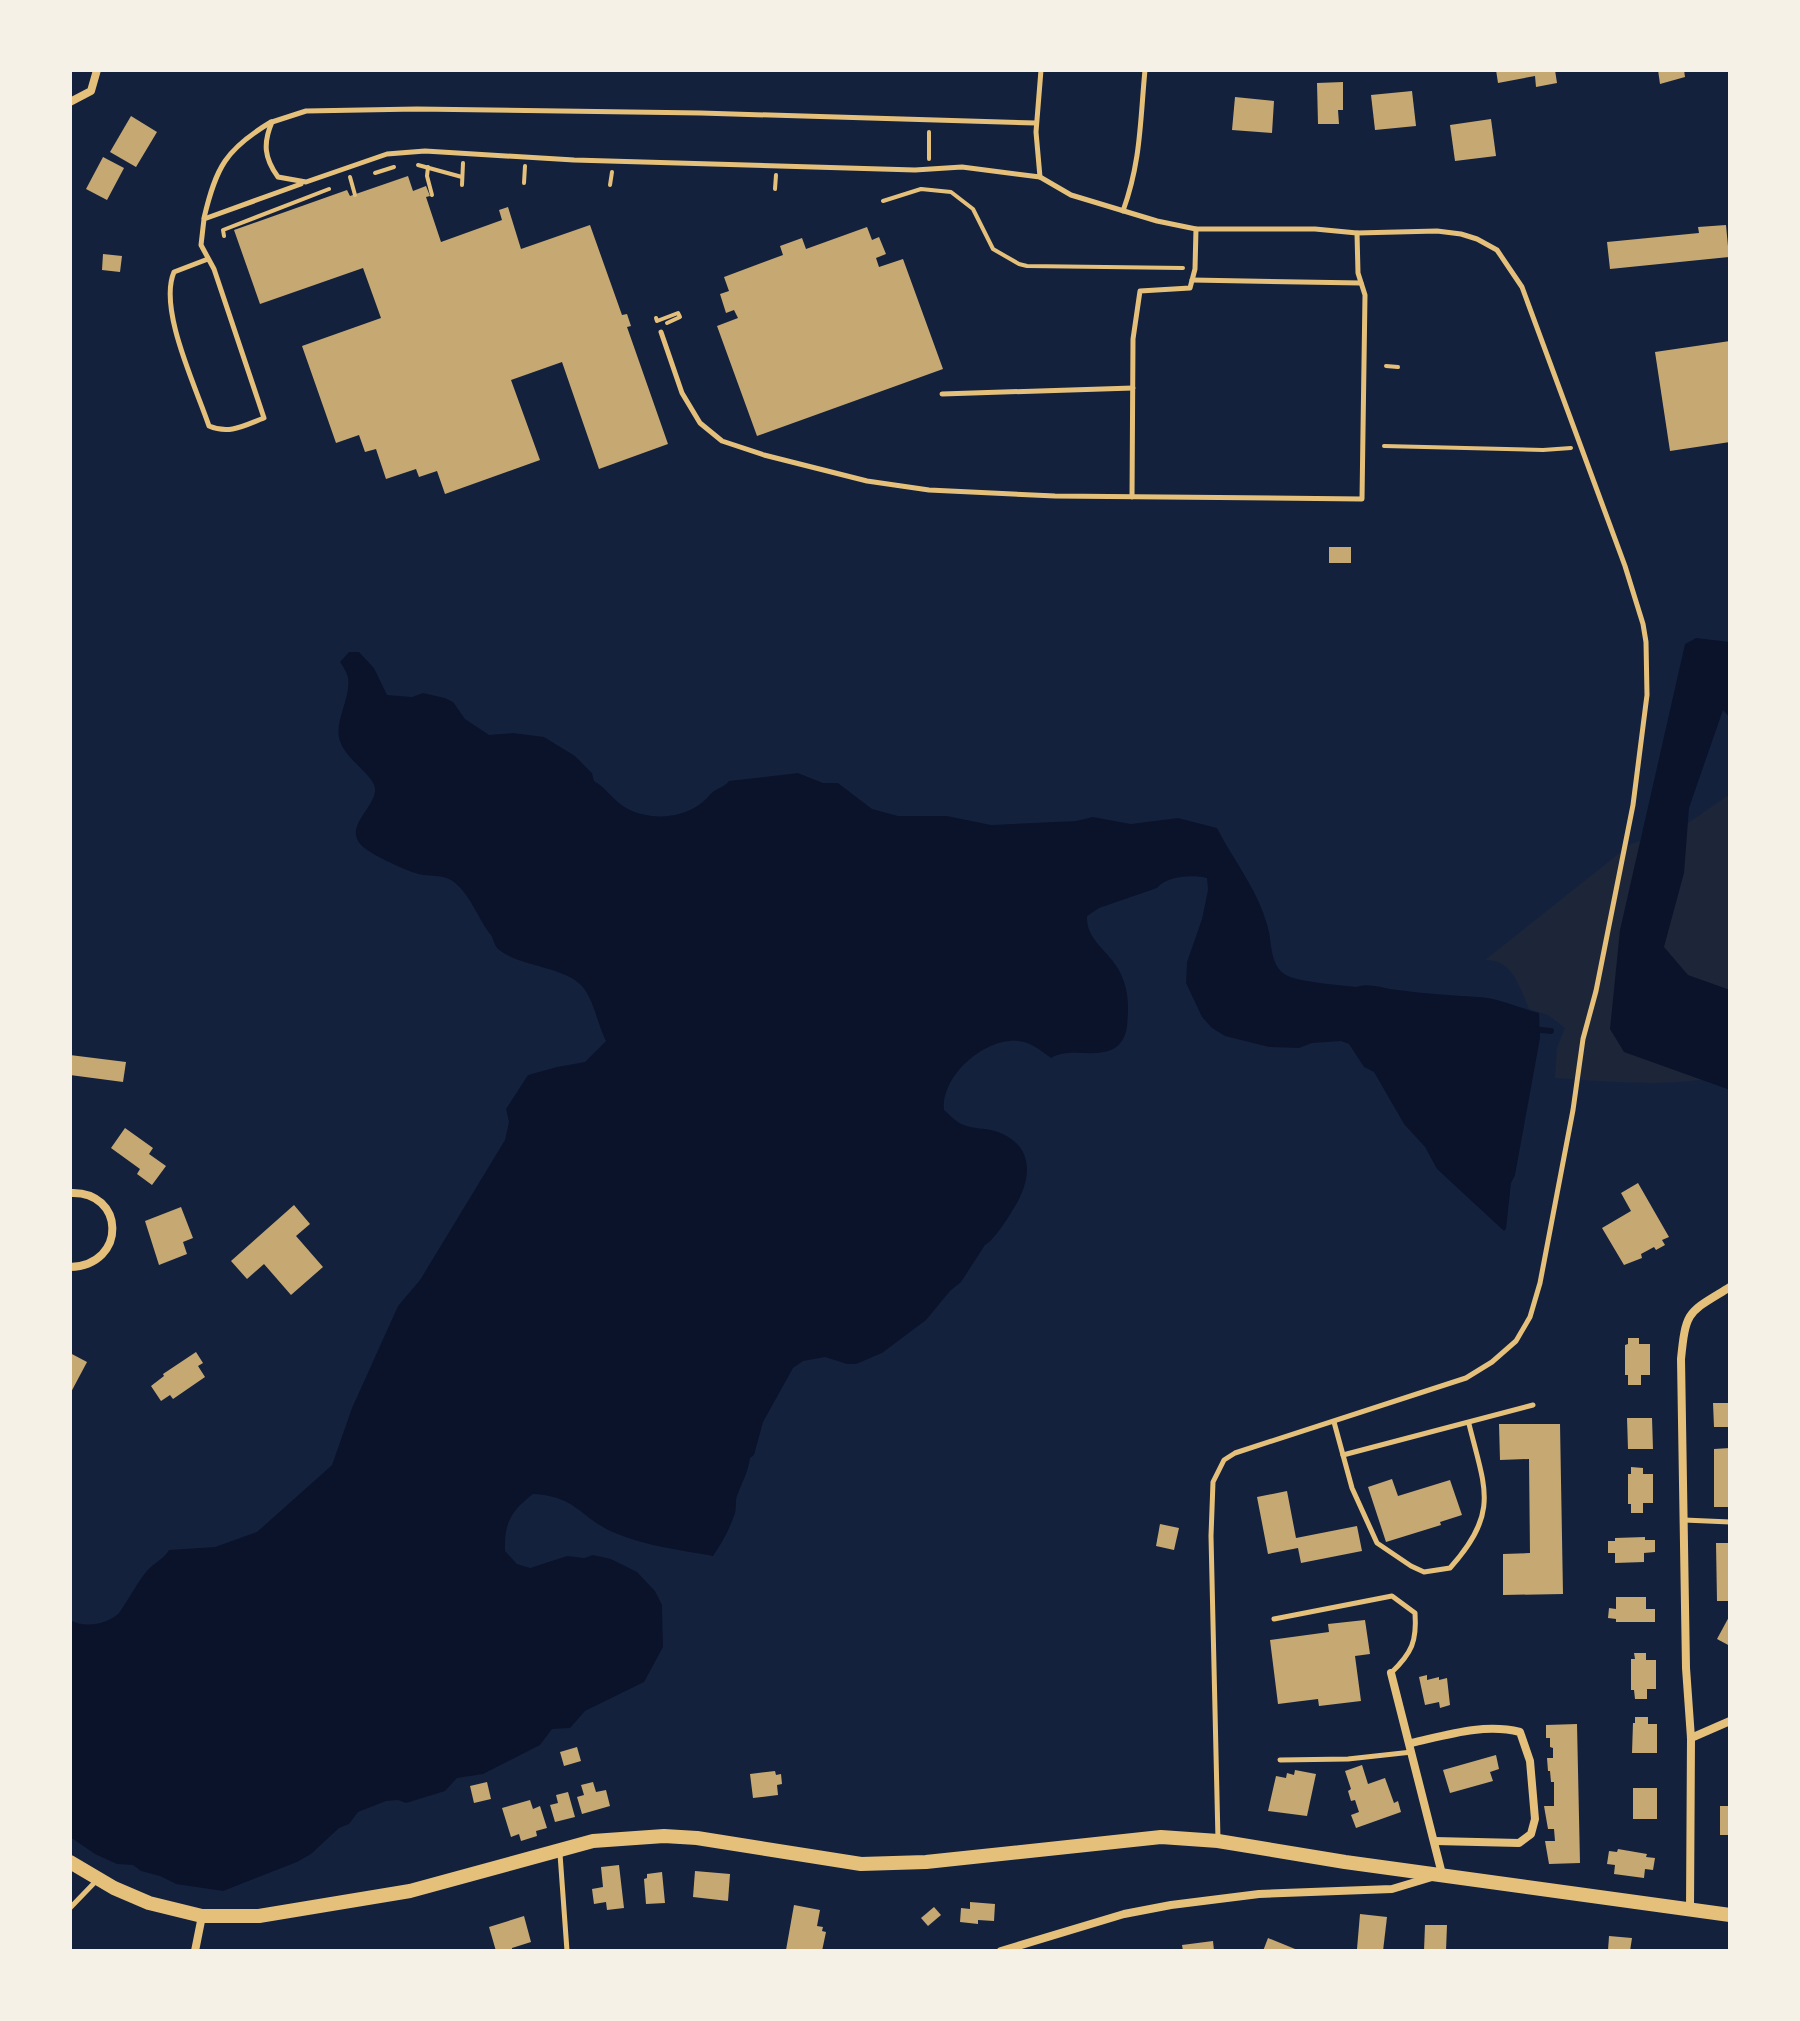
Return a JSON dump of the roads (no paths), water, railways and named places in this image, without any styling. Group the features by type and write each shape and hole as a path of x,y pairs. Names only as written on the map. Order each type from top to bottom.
{"main road":[{"path":"70,1862 149,1903 202,1916 259,1916 410,1891 593,1841 664,1836 697,1838 861,1864 926,1862 1161,1837 1218,1841 1345,1862 1730,1915"}],"street":[{"path":"70,102 91,91 97,70"},
{"path":"70,1193 94,1197 105,1207 112,1220 113,1235 108,1249 98,1260 85,1266 70,1267"},
{"path":"1690,1909 1691,1738 1686,1668 1681,1385 1685,1325 1700,1305 1730,1287"},
{"path":"1001,1951 1124,1914 1171,1905 1259,1894 1392,1889 1442,1874 1391,1673"},
{"path":"1691,1738 1730,1721"},
{"path":"1412,1748 1485,1728 1506,1729 1520,1732 1530,1761 1535,1819 1531,1834 1519,1843 1435,1841"},
{"path":"195,1951 202,1916"}],"lane":[{"path":"1040,177 1036,123 1041,70"},
{"path":"1123,211 1134,181 1138,157 1145,70"},
{"path":"208,259 174,272 168,299 172,320 209,426 222,431 264,418 208,259 201,245 204,219 212,185 226,159 238,143 272,122 306,111 417,109 701,113 1036,123"},
{"path":"272,122 265,139 266,156 272,168 278,177 306,182"},
{"path":"204,219 387,154 425,151 464,155 915,170 962,167 1040,177 1071,195 1157,221 1196,229 1449,233 1477,239 1497,250 1522,287 1640,611 1646,642 1647,695 1633,805 1596,991 1583,1039 1573,1110 1540,1283 1530,1317 1516,1341 1492,1362 1466,1378 1235,1453 1224,1460 1213,1482 1211,1536 1218,1841"},
{"path":"1132,497 1133,339 1140,291 1190,288 1195,269 1196,229"},
{"path":"661,332 682,393 700,423 722,441 867,481 929,490 1132,497 1362,499 1365,295 1358,273 1357,233"},
{"path":"1192,280 1361,283"},
{"path":"942,394 1133,388"},
{"path":"1343,1455 1533,1405"},
{"path":"1334,1422 1352,1488 1377,1543 1424,1572 1450,1568 1475,1536 1487,1499 1469,1424"},
{"path":"1683,1520 1730,1522"},
{"path":"1274,1619 1392,1596 1415,1613 1417,1634 1409,1653 1391,1673"},
{"path":"1280,1760 1348,1759 1412,1748"},
{"path":"560,1849 567,1951"},
{"path":"70,1908 98,1879"}],"waterway":[{"path":"1531,1029 1551,1031"}]}
